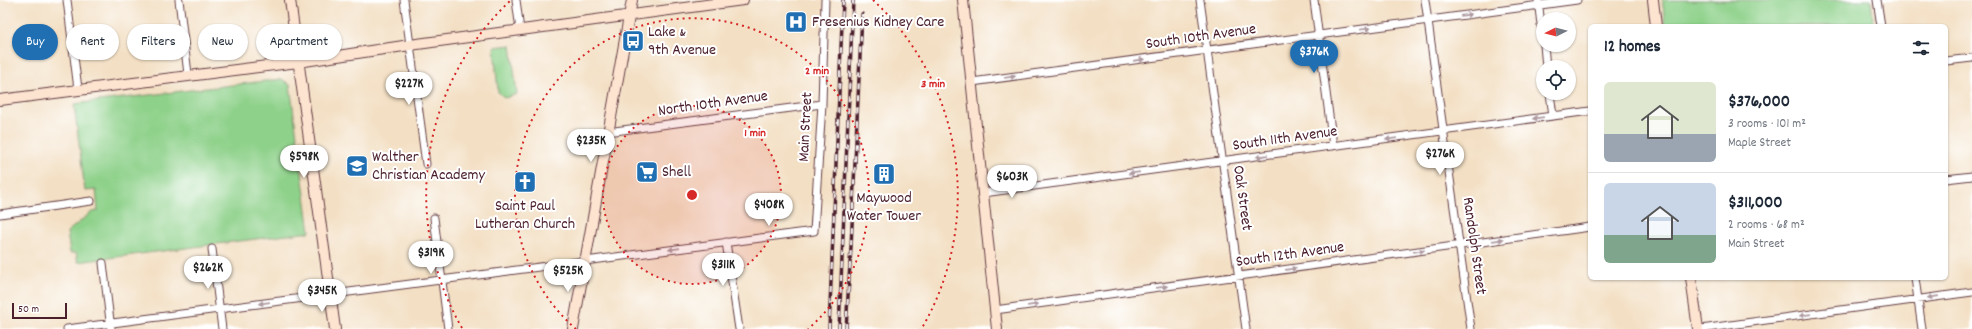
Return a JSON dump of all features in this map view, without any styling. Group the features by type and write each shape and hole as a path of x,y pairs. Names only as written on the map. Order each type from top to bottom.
{"main road":[{"path":"290,0 335,329"},
{"path":"573,329 607,132 632,0"},
{"path":"0,100 188,74 298,62 410,45 743,0"},
{"path":"963,0 997,329"},
{"path":"1653,0 1656,24"},
{"path":"1691,280 1698,329"}],"street":[{"path":"67,0 78,89"},
{"path":"179,0 188,74"},
{"path":"404,0 426,164"},
{"path":"516,0 520,30"},
{"name":"Main Street","path":"726,242 814,230 822,104 825,0"},
{"name":"Oak Street","path":"1200,0 1246,329"},
{"path":"1314,0 1333,146"},
{"name":"Randolph Street","path":"1425,0 1471,329"},
{"name":"South 10th Avenue","path":"972,82 1428,20 1538,3 1577,0"},
{"path":"1877,0 1881,24"},
{"path":"1948,61 1972,58"},
{"path":"1551,100 1553,116"},
{"name":"North 10th Avenue","path":"607,132 822,104"},
{"name":"South 11th Avenue","path":"983,193 1444,132 1588,111"},
{"path":"1948,179 1972,176"},
{"path":"0,214 91,201"},
{"path":"434,218 448,329"},
{"name":"South 12th Avenue","path":"995,310 1588,227"},
{"path":"67,329 111,326 220,309 726,242 739,329"},
{"path":"212,249 222,329"},
{"path":"103,263 111,326"},
{"path":"1915,280 1922,329"},
{"path":"1701,329 1972,292"}],"green space":[{"path":"1662,0 1871,0 1874,24 1666,24"},
{"path":"511,45 517,94 505,98 498,92 494,47"},
{"path":"282,79 290,85 310,232 78,262 76,253 70,253 67,232 92,212 98,211 96,190 85,191 74,104"}],"railway":[{"path":"829,329 843,0"},
{"path":"839,329 853,0"},
{"path":"846,329 862,14"}],"place":[{"name":"Fresenius Kidney Care","path":"796,22"},
{"name":"Lake & 9th Avenue","path":"633,41"},
{"name":"Walther Christian Academy","path":"357,166"},
{"name":"Shell","path":"647,172"},
{"name":"Maywood Water Tower","path":"884,174"},
{"name":"Saint Paul Lutheran Church","path":"525,182"}]}
